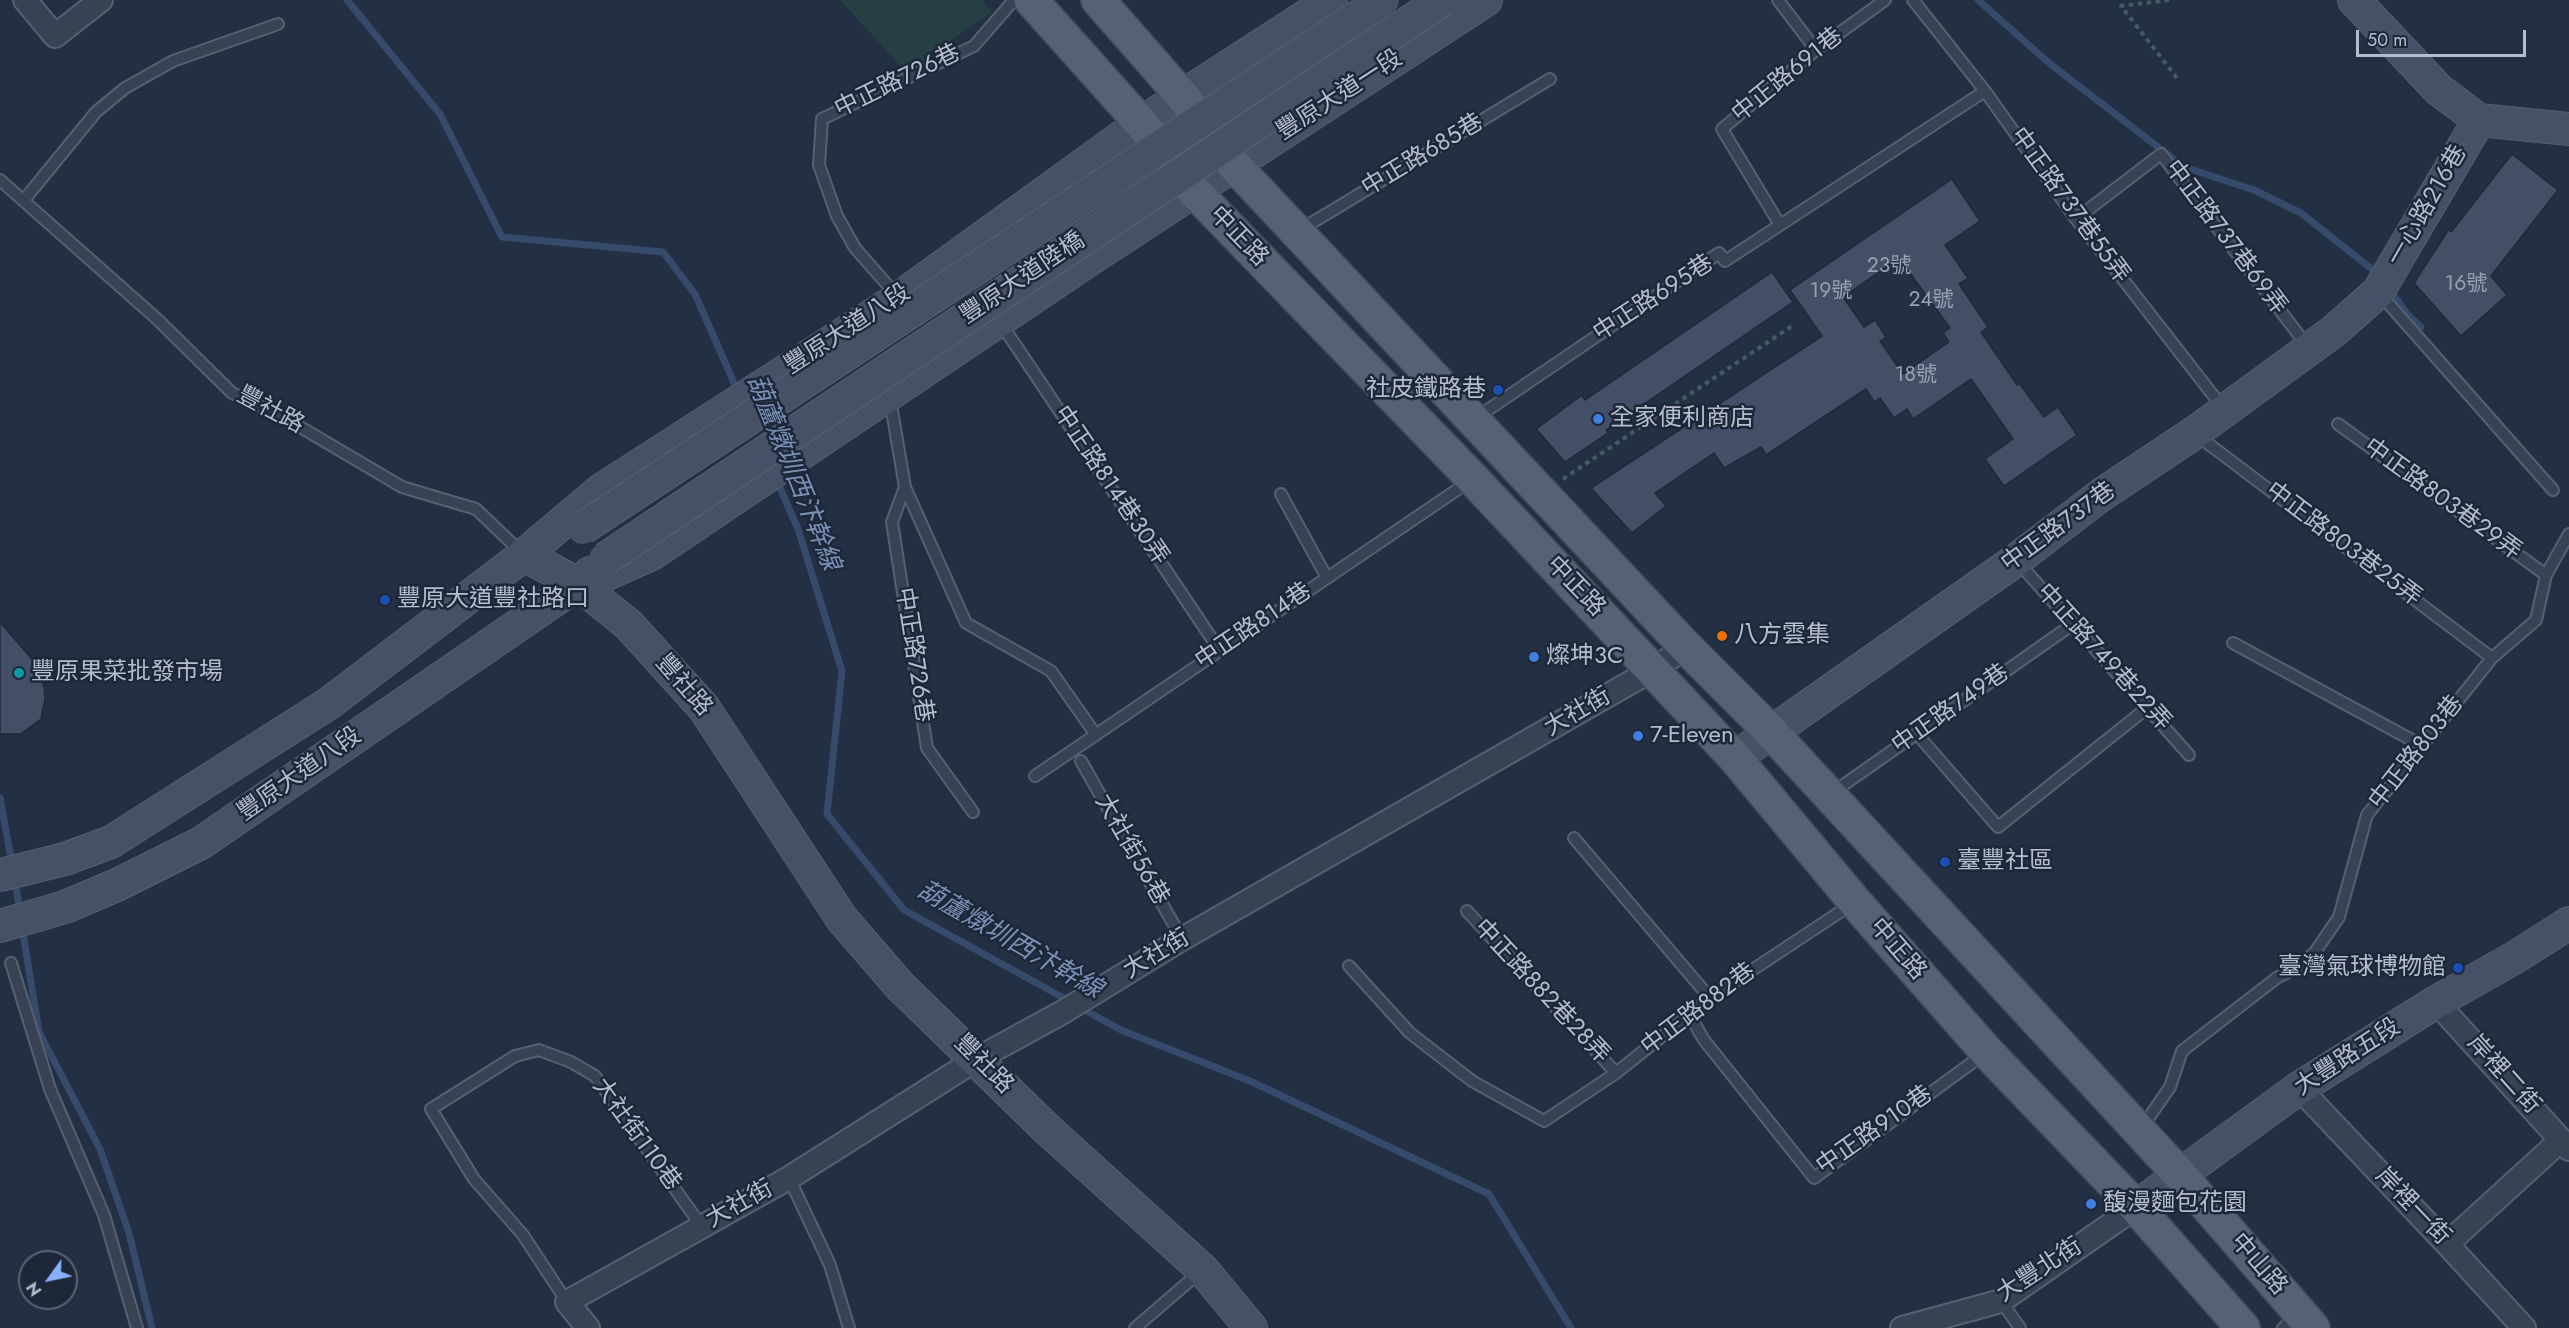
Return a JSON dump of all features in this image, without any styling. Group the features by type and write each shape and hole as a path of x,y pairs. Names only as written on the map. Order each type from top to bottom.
{"main road":[{"name":"中正路","path":"1031,0 1141,123 1194,191 1654,669 1735,758 1855,902 1987,1052 2136,1207"},
{"name":"中正路","path":"1098,0 1183,96 1234,165 1686,647 1771,732 2180,1175"},
{"name":"中山路","path":"2180,1175 2299,1323"},
{"path":"2136,1207 2242,1328"}],"street":[{"path":"25,0 55,36 101,0"},
{"path":"1141,123 1331,0"},
{"name":"豐原大道陸橋","path":"583,528 1383,0"},
{"name":"豐原大道陸橋","path":"605,559 1442,0"},
{"name":"豐原大道一段","path":"1194,191 1486,0"},
{"path":"2354,0 2439,90 2478,120 2569,129"},
{"name":"一心路216巷","path":"2378,292 2478,120"},
{"name":"豐原大道八段","path":"0,875 66,859 120,836 328,704 524,555 601,490 898,298 1141,123"},
{"name":"豐原大道八段","path":"578,584 608,574 652,554 1194,191"},
{"name":"中正路737巷","path":"1735,758 2016,560 2101,495 2194,433 2310,350 2378,292"},
{"name":"豐原大道八段","path":"524,555 583,528"},
{"name":"豐社路","path":"524,555 578,584 628,625 704,708 842,919 900,986 978,1059 1048,1130 1203,1270 1251,1328"},
{"name":"豐原大道八段","path":"0,926 65,907 119,884 201,843 578,584 605,559"},
{"name":"大社街","path":"567,1302 789,1178 978,1059 1100,990 1182,939 1654,669 1686,647"},
{"name":"大豐路五段","path":"2136,1207 2299,1088 2436,1002 2569,923"},
{"name":"岸裡二街","path":"2436,1002 2565,1144"},
{"name":"岸裡一街","path":"2299,1088 2524,1328"},
{"path":"2447,1244 2565,1144"},
{"name":"大豐北街","path":"1902,1328 2001,1301 2136,1207"},
{"path":"567,1302 588,1328"}],"lane":[{"name":"中正路726巷","path":"898,298 855,248 837,216 819,165 822,119 974,46 1014,0"},
{"path":"1778,0 1816,50"},
{"name":"中正路691巷","path":"1780,225 1722,129 1816,50 1886,0"},
{"name":"中正路737巷55弄","path":"1913,0 1985,91 2076,219 2225,411"},
{"path":"24,200 96,111 125,88 173,62 278,24"},
{"name":"中正路685巷","path":"1297,232 1550,79"},
{"name":"中正路695巷","path":"1473,421 1719,253 1725,261 1985,91"},
{"name":"中正路737巷69弄","path":"2076,219 2161,154 2310,350"},
{"name":"豐社路","path":"0,180 156,319 232,393 285,418 402,487 476,509 524,555"},
{"path":"2378,292 2553,490"},
{"path":"898,298 948,357"},
{"name":"中正路814巷30弄","path":"1000,322 1220,651"},
{"path":"890,396 905,487 966,623 1051,671 1096,735"},
{"name":"中正路803巷29弄","path":"2338,424 2546,575"},
{"name":"中正路803巷25弄","path":"2194,433 2492,658"},
{"name":"中正路814巷","path":"1035,776 1473,479"},
{"name":"中正路726巷","path":"905,487 892,522 927,748 973,812"},
{"path":"1281,494 1327,578"},
{"name":"中正路803巷","path":"2139,1133 2170,1087 2182,1051 2278,977 2301,966 2315,952 2339,917 2367,814 2492,658 2536,620 2546,575 2569,534"},
{"name":"中正路749巷22弄","path":"2016,560 2189,755"},
{"name":"中正路749巷","path":"1830,795 2073,624"},
{"path":"2232,643 2421,745"},
{"path":"1917,734 1998,827 2147,708"},
{"name":"大社街56巷","path":"1081,761 1182,939"},
{"path":"1574,838 1710,998"},
{"name":"中正路882巷","path":"1349,966 1410,1033 1472,1081 1544,1120 1616,1073 1710,998 1855,902"},
{"name":"中正路882巷28弄","path":"1467,911 1616,1073"},
{"path":"12,963 50,1089 104,1215 137,1328"},
{"name":"中正路910巷","path":"1689,1014 1704,1040 1814,1178 1987,1052"},
{"name":"大社街110巷","path":"567,1302 523,1235 474,1179 431,1109 515,1056 539,1050 571,1062 595,1076 702,1227"},
{"path":"789,1178 830,1265 849,1328"},
{"path":"1135,1328 1203,1270"},
{"path":"2001,1301 2020,1328"}],"path":[{"path":"2169,0 2121,6 2176,78"},
{"path":"1541,493 1792,326"}],"green space":[{"path":"840,0 982,0 992,12 906,72"}],"building":[{"path":"2512,154 2558,190 2491,276 2507,295 2461,336 2414,283 2449,229 2451,232"},
{"path":"1952,179 1980,221 1945,245 1968,278 1959,284 1988,327 1981,332 2017,385 2019,383 2044,417 2058,407 2077,435 2004,486 1985,459 2013,439 1971,379 1913,419 1907,409 1894,418 1880,398 1874,402 1866,389 1766,455 1761,447 1724,468 1714,453 1655,493 1666,506 1632,533 1591,488 1822,336 1790,290","holes":["1899,258 1950,328 1943,333 1949,342 1903,374 1880,341 1886,337 1875,320 1864,327 1843,297"]},
{"path":"1772,272 1793,302 1606,430 1608,433 1565,462 1536,429 1582,395 1585,400"},
{"name":"豐原果菜批發市場","path":"0,622 32,659 44,686 45,699 41,719 21,734 0,734"}],"waterway":[{"name":"葫蘆燉圳西汴幹線","path":"347,0 440,114 502,237 663,252 695,294 738,392"},
{"path":"1978,0 2049,63 2184,167 2254,190 2301,213 2378,274"},
{"path":"2390,290 2408,315 2421,327"},
{"name":"葫蘆燉圳西汴幹線","path":"776,479 798,529 842,671 827,814 904,910 1071,1002"},
{"path":"0,798 12,863"},
{"path":"15,880 20,913"},
{"path":"22,927 39,1032 100,1149 129,1233 152,1328"},
{"name":"葫蘆燉圳西汴幹線","path":"1081,1008 1121,1030 1250,1081 1489,1194 1571,1328"}],"place":[{"name":"社皮鐵路巷","path":"1498,390"},
{"name":"全家便利商店","path":"1598,419"},
{"name":"豐原大道豐社路口","path":"385,600"},
{"name":"八方雲集","path":"1722,636"},
{"name":"燦坤3C","path":"1534,657"},
{"name":"豐原果菜批發市場","path":"19,673"},
{"name":"7-Eleven","path":"1638,736"},
{"name":"臺豐社區","path":"1945,862"},
{"name":"臺灣氣球博物館","path":"2458,968"},
{"name":"馥漫麵包花園","path":"2091,1204"}]}
